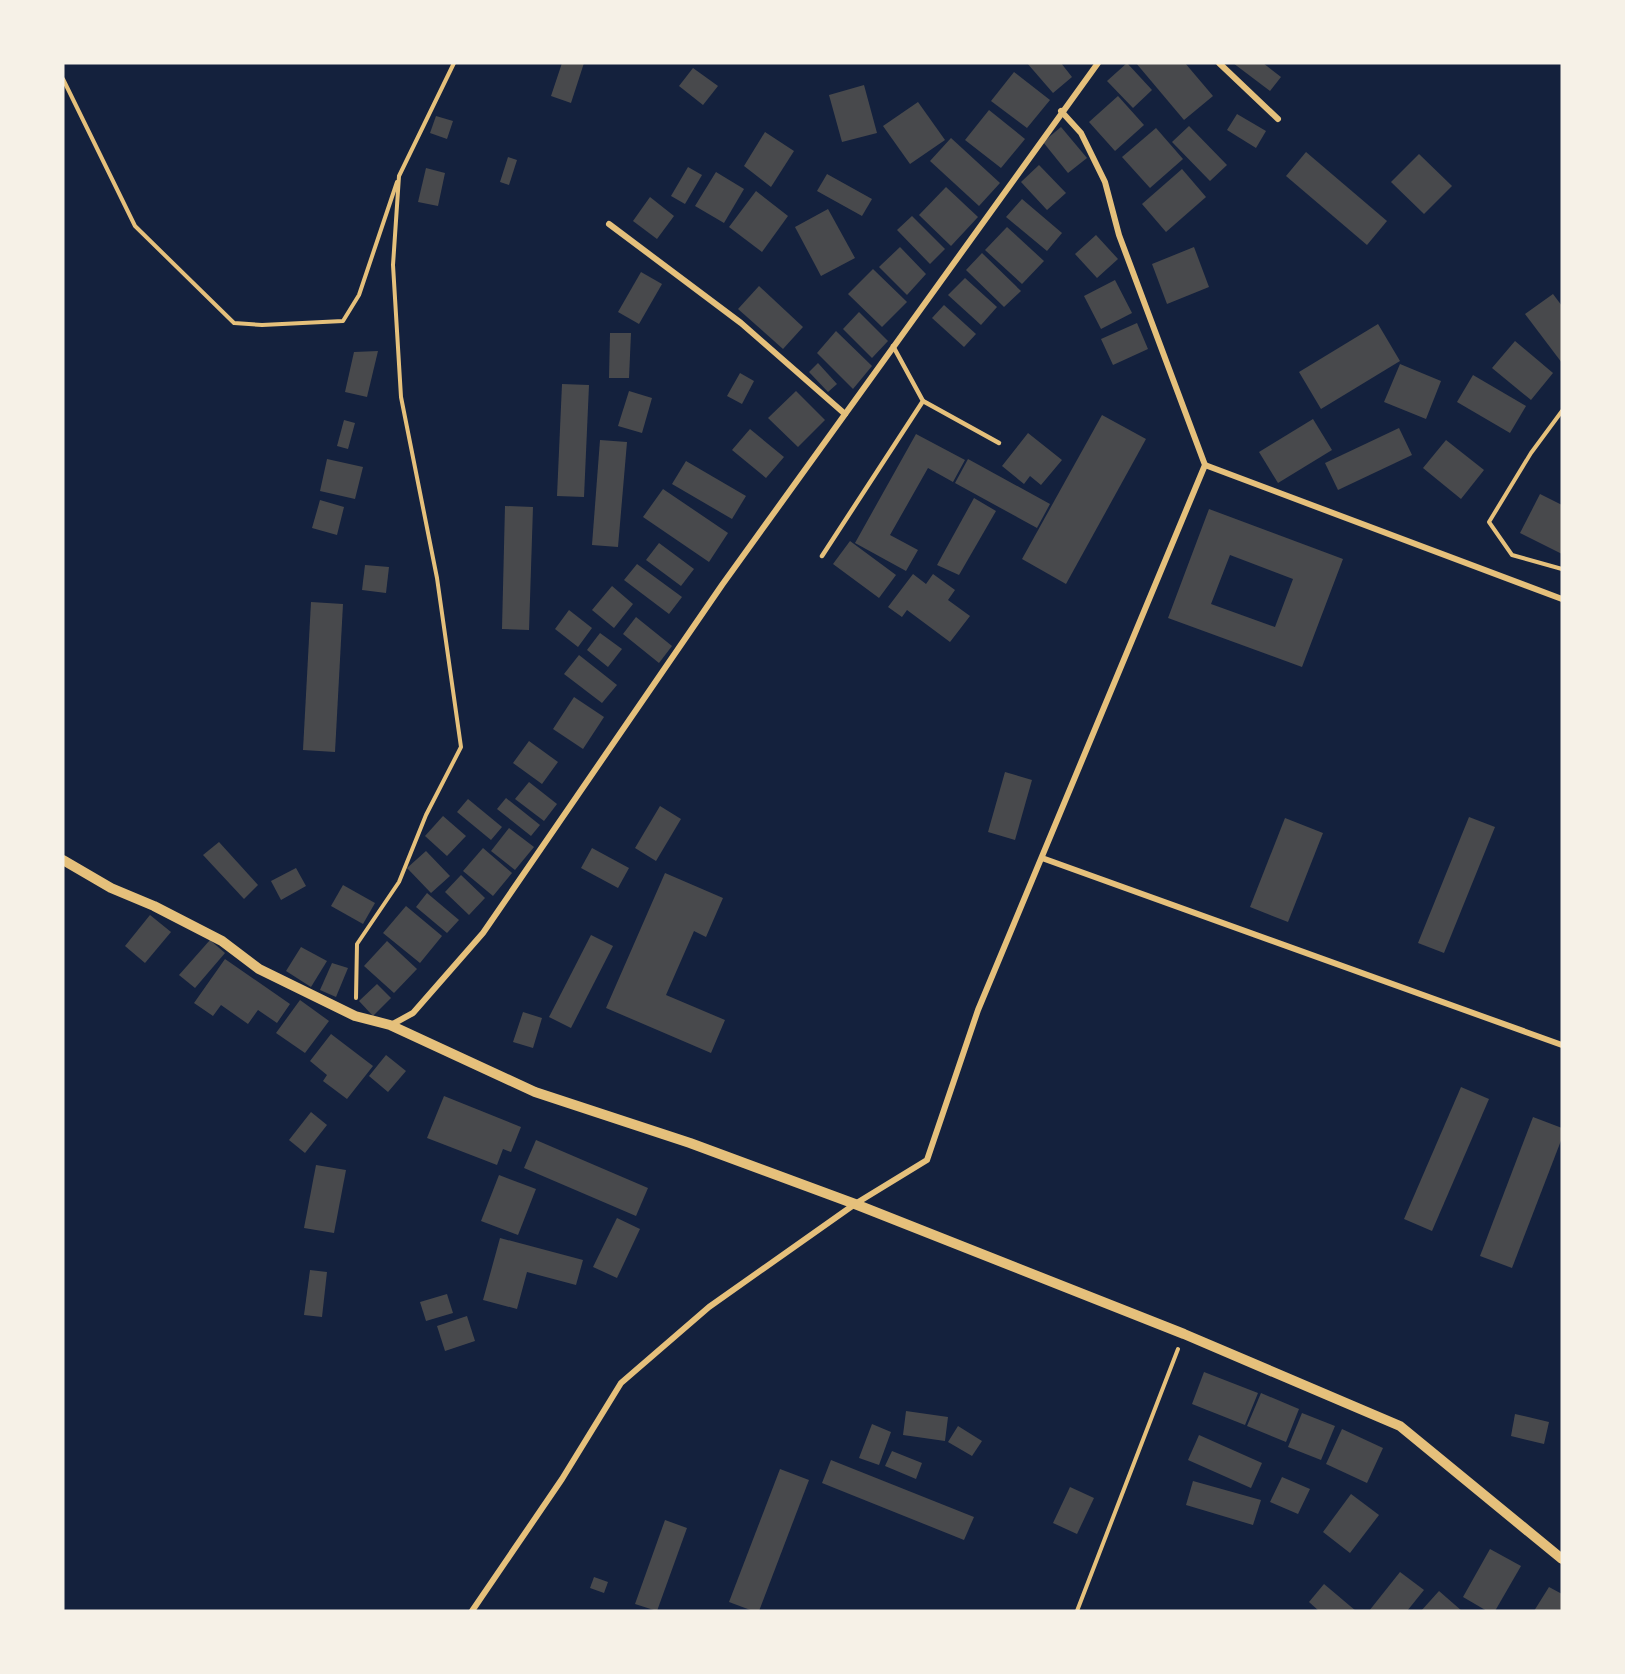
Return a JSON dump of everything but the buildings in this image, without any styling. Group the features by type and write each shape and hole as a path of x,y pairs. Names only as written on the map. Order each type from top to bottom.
{"street":[{"path":"390,1025 413,1013 483,933 722,585 1061,111 1098,63"},
{"path":"1219,63 1278,119"},
{"path":"472,1611 562,1479 621,1383 709,1306 855,1204 927,1160 978,1010 1206,465 1119,235 1105,182 1081,133 1061,111"},
{"path":"609,224 741,323 845,414"},
{"path":"1206,465 1562,599"},
{"path":"1042,858 1562,1045"},
{"path":"63,861 111,888 154,906 222,942 259,969 355,1016 390,1025 536,1092 690,1143 855,1204 1184,1334 1400,1426 1562,1559"}],"lane":[{"path":"893,346 923,401 999,443"},
{"path":"822,556 923,401"}],"path":[{"path":"63,79 135,226 234,323 262,325 343,321 359,295 399,176 454,63"},
{"path":"355,1016 357,944 399,882 426,815 461,747 437,578 401,397 393,265 399,176"},
{"path":"1562,411 1531,453 1489,522 1512,555 1562,569"},
{"path":"1077,1611 1184,1334"}]}
